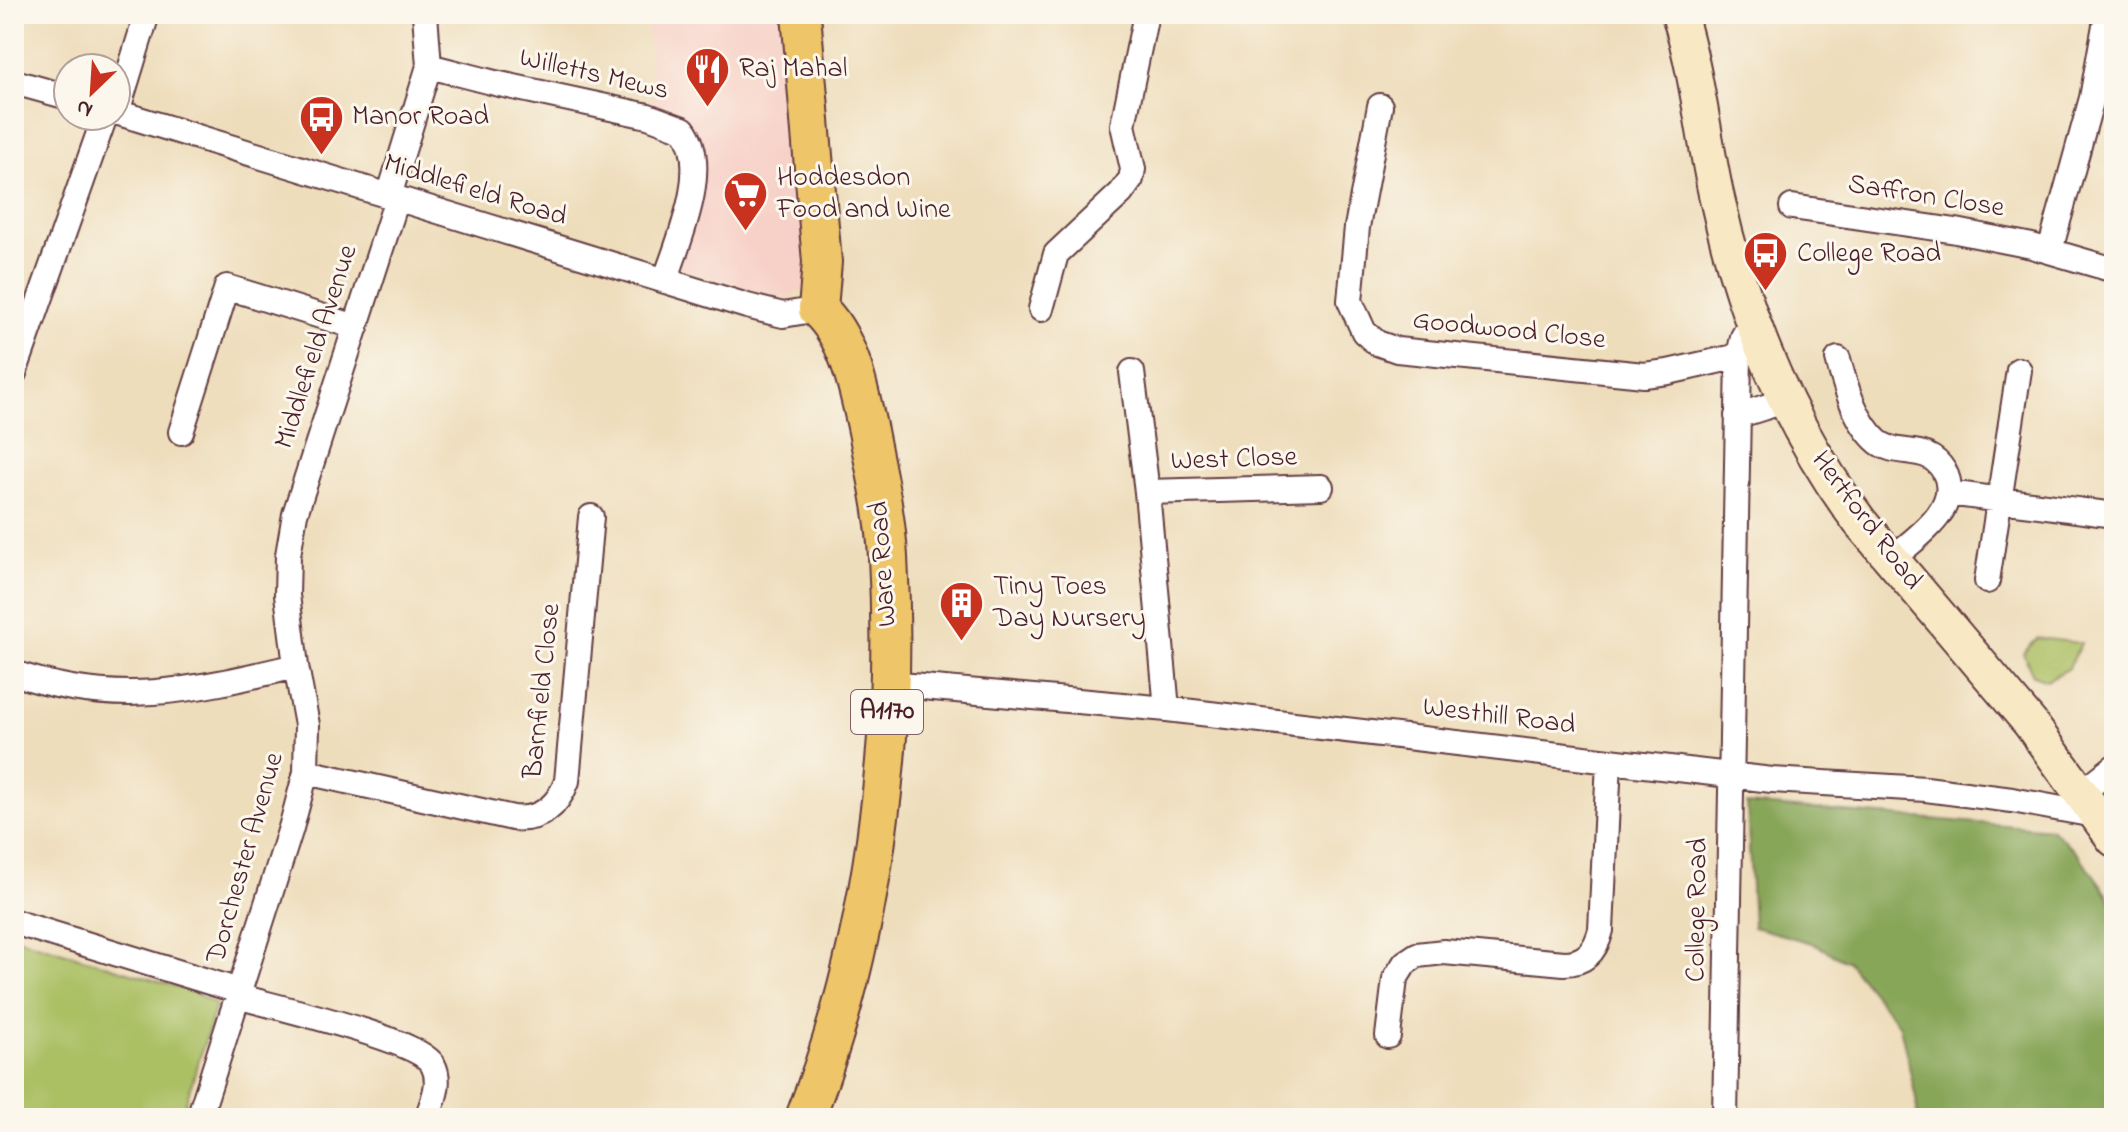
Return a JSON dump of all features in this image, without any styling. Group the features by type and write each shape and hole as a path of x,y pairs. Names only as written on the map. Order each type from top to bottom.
{"main road":[{"path":"801,14 822,262 818,309"},
{"name":"Hertford Road","path":"1679,14 1722,220 1752,322 1784,401 1834,488 2030,723 2098,816"},
{"name":"Ware Road","path":"805,1118 843,1004 868,890 878,819 889,684 888,556 872,453 860,397 844,348 831,321 818,309"}],"street":[{"path":"132,61 147,14"},
{"path":"425,14 429,66"},
{"path":"1041,309 1056,254 1121,193 1131,179 1133,169 1123,125 1146,14"},
{"path":"2050,250 2089,109 2107,14"},
{"name":"Middlefield Avenue","path":"295,514 356,327 429,66"},
{"name":"Willetts Mews","path":"429,66 648,116 683,129 693,149 693,180 690,204 665,281"},
{"path":"14,82 52,93"},
{"name":"Goodwood Close","path":"1380,106 1357,227 1349,291 1352,311 1369,338 1397,350 1644,375 1739,356"},
{"name":"Middlefield Road","path":"132,117 783,315 818,309"},
{"path":"14,373 99,132"},
{"name":"Saffron Close","path":"1792,207 1956,231 2050,250 2114,270"},
{"path":"181,432 227,287 356,327"},
{"name":"College Road","path":"1725,1118 1739,356 1743,337 1752,322"},
{"path":"1838,359 1851,398 1875,440 1886,447 1929,456 1940,465 1948,479 1949,493 1943,508 1891,559"},
{"path":"1987,581 2019,370"},
{"name":"West Close","path":"1132,372 1147,492 1167,709"},
{"path":"1737,416 1784,401"},
{"name":"West Close","path":"1147,492 1321,487"},
{"path":"1949,493 2114,515"},
{"name":"Dorchester Avenue","path":"199,1118 306,772 307,725 296,666 287,583 295,514"},
{"name":"Barnfield Close","path":"306,772 513,818 538,816 553,806 567,781 591,517"},
{"path":"14,673 68,689 119,694 176,690 296,666"},
{"name":"Westhill Road","path":"889,684 1167,709 1730,776 1926,789 2012,800 2098,816"},
{"path":"1388,1036 1395,979 1405,963 1417,955 1444,952 1571,963 1591,953 1601,930 1609,761"},
{"path":"2098,816 2114,767"},
{"path":"14,922 415,1049 430,1059 436,1072 436,1087 427,1118"}],"shaded area":[{"path":"647,14 782,14 785,94 812,255 805,288 786,298 677,268 699,168 653,112"}],"green space":[{"path":"2038,638 2081,643 2068,669 2047,680 2033,675 2023,653"},
{"path":"1747,804 2052,829 2086,865 2114,906 2114,1118 1918,1118 1900,1026 1848,962 1812,943 1753,927"},
{"path":"14,937 193,992 216,1005 181,1118 14,1118"}],"place":[{"name":"Raj Mahal","path":"708,108"},
{"name":"Manor Road","path":"321,156"},
{"name":"Hoddesdon Food and Wine","path":"746,233"},
{"name":"College Road","path":"1766,293"},
{"name":"Tiny Toes Day Nursery","path":"962,642"}]}
